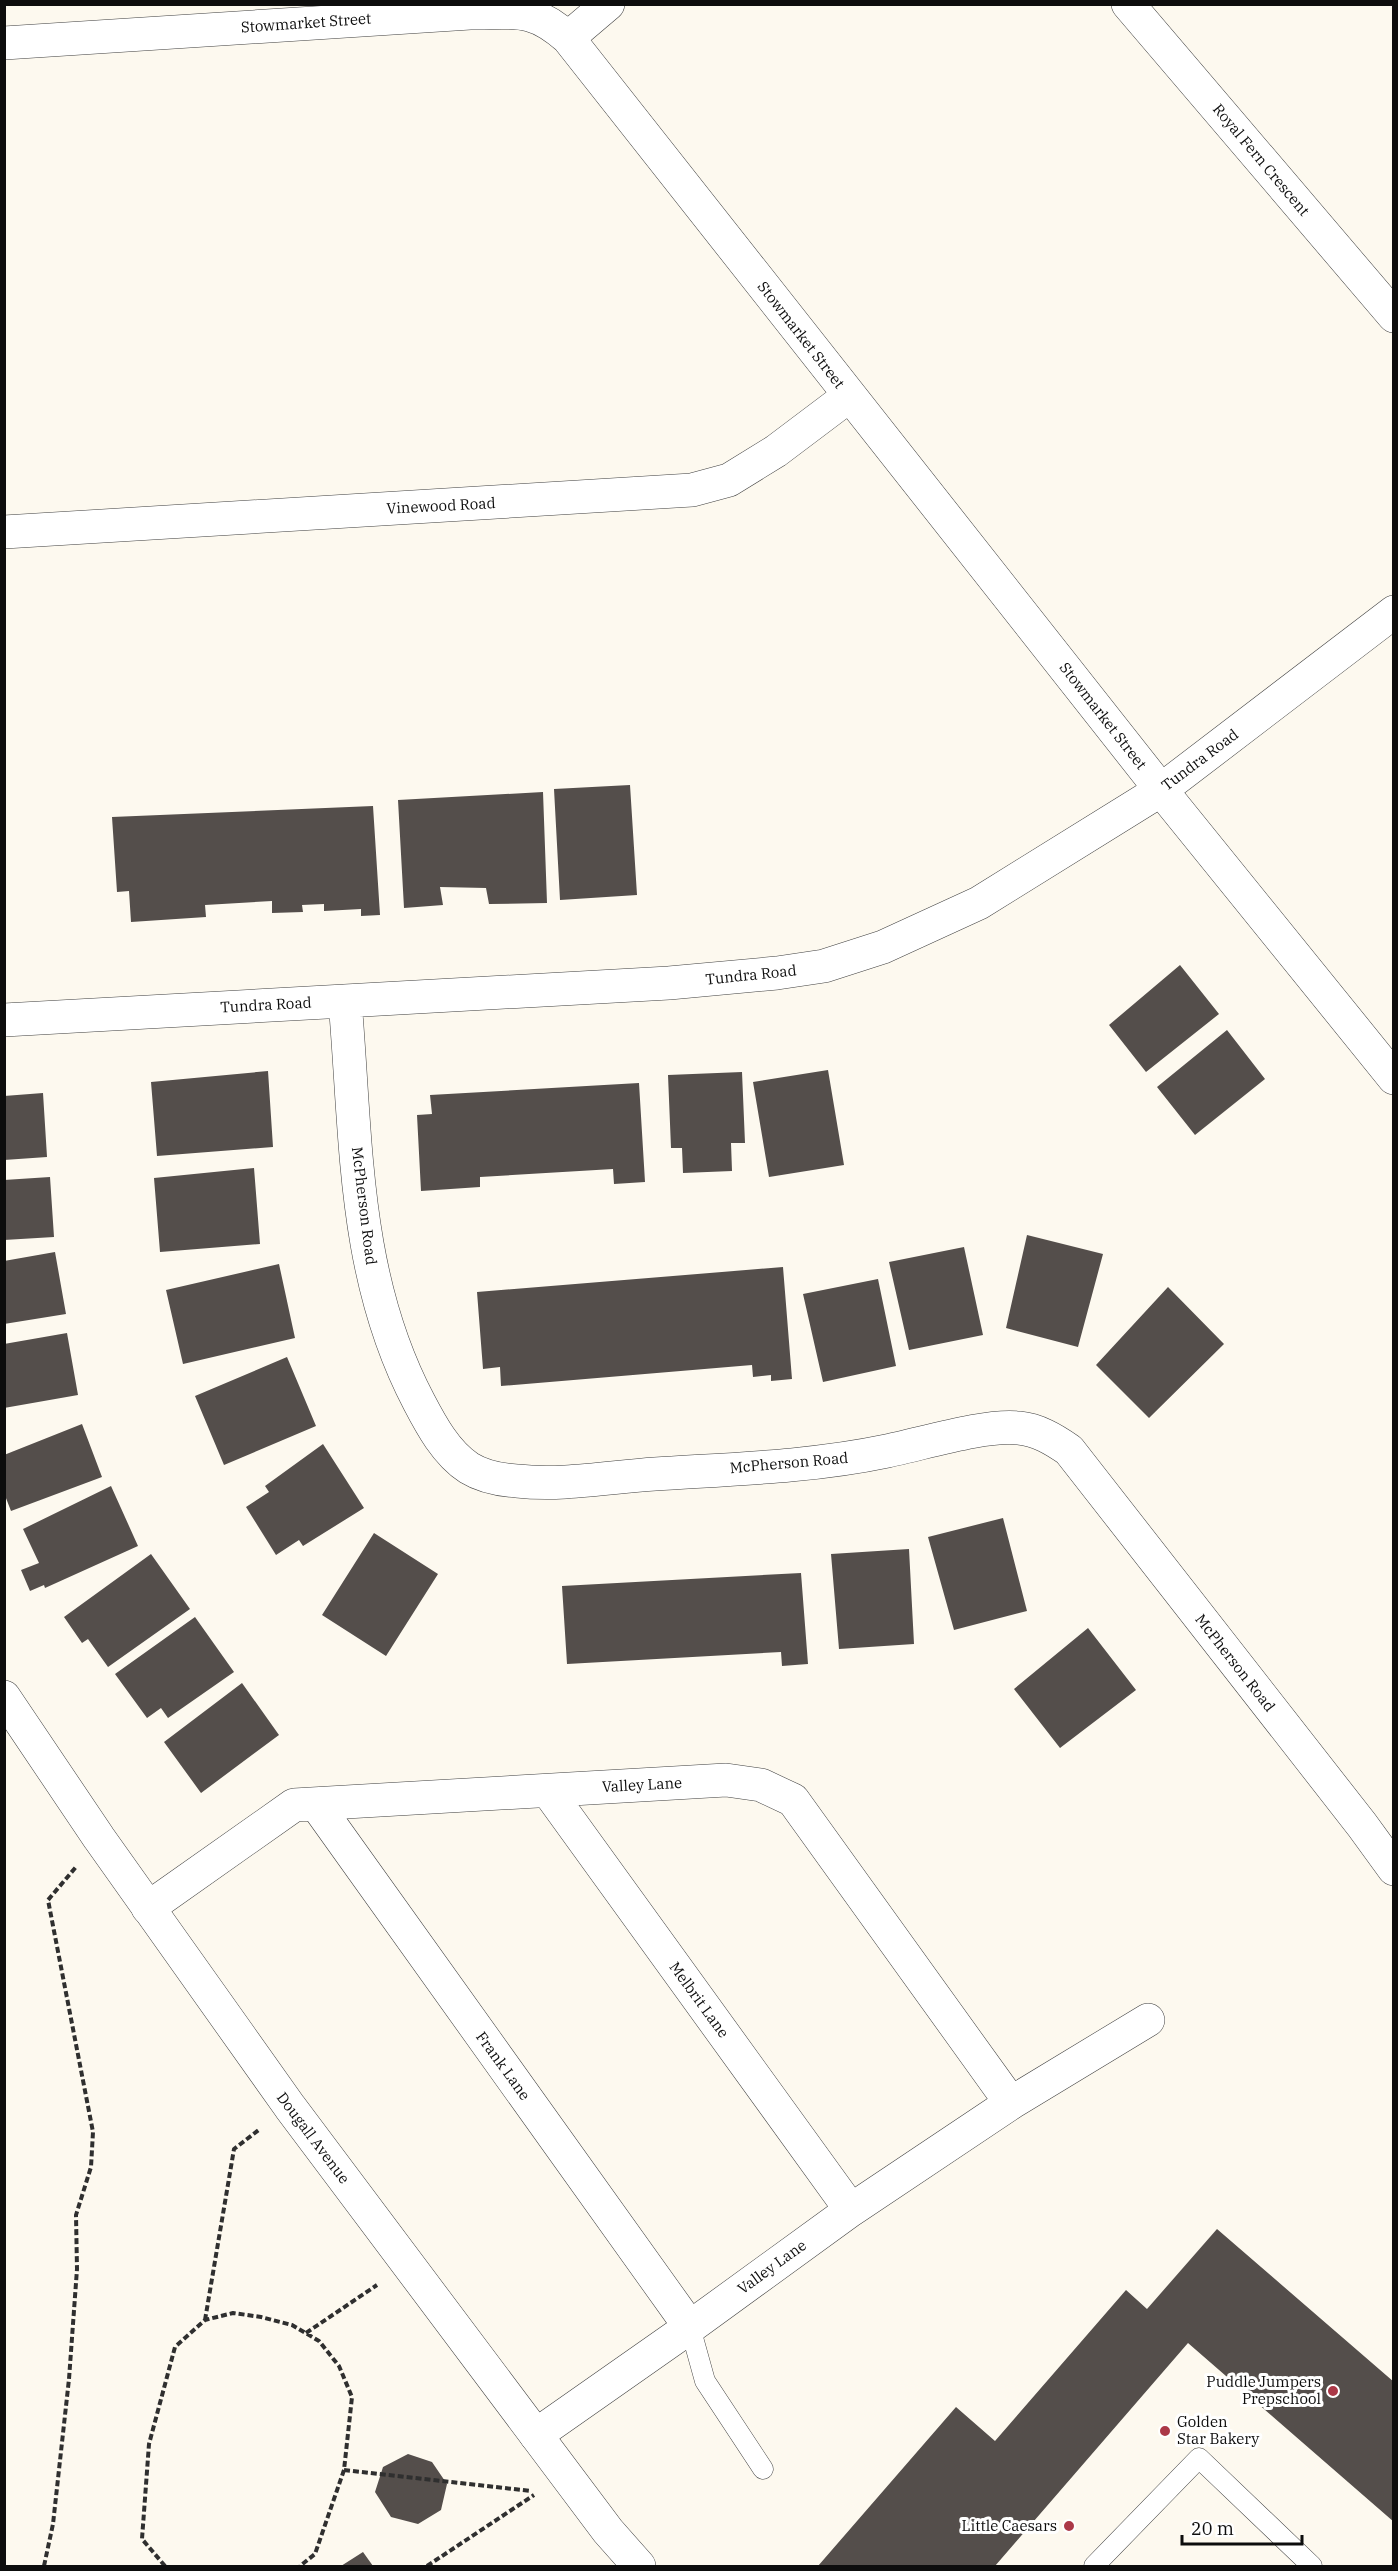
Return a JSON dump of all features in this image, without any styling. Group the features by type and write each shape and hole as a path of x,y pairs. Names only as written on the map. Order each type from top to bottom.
{"street":[{"path":"568,38 609,4"},
{"name":"Royal Fern Crescent","path":"1128,4 1394,316"},
{"name":"Stowmarket Street","path":"4,43 493,13 526,13 549,21 568,38 1161,790 1394,1078"},
{"name":"Vinewood Road","path":"4,532 692,490 729,480 776,451 849,396"},
{"name":"Tundra Road","path":"4,1020 669,983 777,973 824,966 883,948 979,903 1161,790 1394,612"},
{"name":"McPherson Road","path":"345,1001 358,1181 367,1254 382,1314 409,1382 430,1424 453,1454 469,1468 489,1476 517,1481 561,1481 819,1462 862,1456 994,1428 1018,1428 1054,1439 1069,1450 1394,1869"},
{"name":"Dougall Avenue","path":"4,1697 99,1838 290,2107 608,2531 639,2566"},
{"name":"Valley Lane","path":"148,1908 294,1805 726,1780 761,1785 793,1800 1011,2103"},
{"name":"Melbrit Lane","path":"548,1791 851,2210"},
{"name":"Frank Lane","path":"316,1804 690,2327"},
{"name":"Valley Lane","path":"536,2435 851,2210 1011,2103 1148,2020"}],"lane":[{"path":"690,2327 705,2381 763,2469"},
{"path":"1094,2566 1199,2458 1312,2566"}],"path":[{"path":"44,2566 53,2524 69,2379 77,2269 76,2215 91,2167 93,2132 48,1900 99,1838"},
{"path":"205,2320 234,2149 290,2107"},
{"path":"306,2333 407,2264"},
{"path":"165,2566 142,2539 148,2444 175,2348 205,2320 233,2313 292,2325 319,2341 339,2366 352,2397 344,2470 315,2554 300,2566"},
{"path":"344,2470 538,2492 427,2566"}],"building":[{"path":"630,785 637,895 560,900 554,789"},
{"path":"543,792 547,903 489,904 486,888 440,887 443,905 404,908 398,800"},
{"path":"373,806 380,915 361,916 361,909 324,911 324,904 302,905 303,912 272,913 272,901 205,905 206,917 131,922 129,891 117,892 112,817"},
{"path":"1180,965 1219,1014 1146,1072 1109,1025"},
{"path":"1227,1030 1265,1079 1195,1135 1157,1087"},
{"path":"828,1070 844,1165 769,1177 753,1082"},
{"path":"268,1071 273,1147 157,1156 151,1082"},
{"path":"742,1072 745,1143 731,1143 732,1171 683,1173 682,1148 671,1148 668,1075"},
{"path":"639,1083 645,1182 614,1184 613,1169 480,1177 480,1187 421,1191 417,1115 432,1114 430,1095"},
{"path":"43,1093 47,1157 4,1160 4,1096"},
{"path":"254,1168 260,1244 160,1252 154,1178"},
{"path":"50,1177 54,1237 4,1240 4,1180"},
{"path":"1027,1235 1103,1254 1078,1347 1006,1328"},
{"path":"964,1247 983,1335 909,1350 889,1262"},
{"path":"55,1252 66,1314 4,1324 4,1261"},
{"path":"279,1264 295,1338 183,1364 166,1290"},
{"path":"783,1267 792,1379 771,1381 771,1375 753,1377 752,1365 501,1386 500,1367 483,1369 477,1292"},
{"path":"878,1279 896,1366 823,1382 803,1294"},
{"path":"1168,1287 1224,1344 1149,1418 1096,1365"},
{"path":"67,1333 78,1395 4,1408 4,1344"},
{"path":"287,1357 316,1426 224,1465 195,1396"},
{"path":"82,1424 102,1477 11,1511 4,1493 4,1455"},
{"path":"323,1444 364,1508 303,1546 299,1540 276,1555 246,1507 269,1492 265,1486"},
{"path":"111,1486 138,1546 45,1588 44,1585 30,1591 21,1570 39,1563 23,1529"},
{"path":"1003,1518 1027,1611 954,1630 928,1537"},
{"path":"374,1533 438,1574 386,1656 322,1615"},
{"path":"909,1549 914,1644 839,1649 831,1554"},
{"path":"151,1554 190,1609 108,1667 88,1639 82,1643 64,1617"},
{"path":"801,1573 808,1664 782,1666 781,1652 567,1664 562,1586"},
{"path":"195,1617 234,1672 168,1718 161,1708 147,1718 115,1674"},
{"path":"1088,1628 1136,1690 1060,1748 1014,1689"},
{"path":"242,1683 279,1735 201,1793 164,1742"},
{"path":"1217,2229 1394,2382 1394,2522 1188,2343 995,2566 818,2566 956,2407 995,2441 1126,2290 1147,2309"},
{"path":"408,2454 432,2462 447,2484 441,2510 418,2524 391,2517 375,2492 383,2467"},
{"path":"363,2552 373,2566 341,2566"}],"place":[{"name":"Puddle Jumpers Prepschool","path":"1333,2391"},
{"name":"Golden Star Bakery","path":"1165,2431"},
{"name":"Little Caesars","path":"1069,2526"}]}
